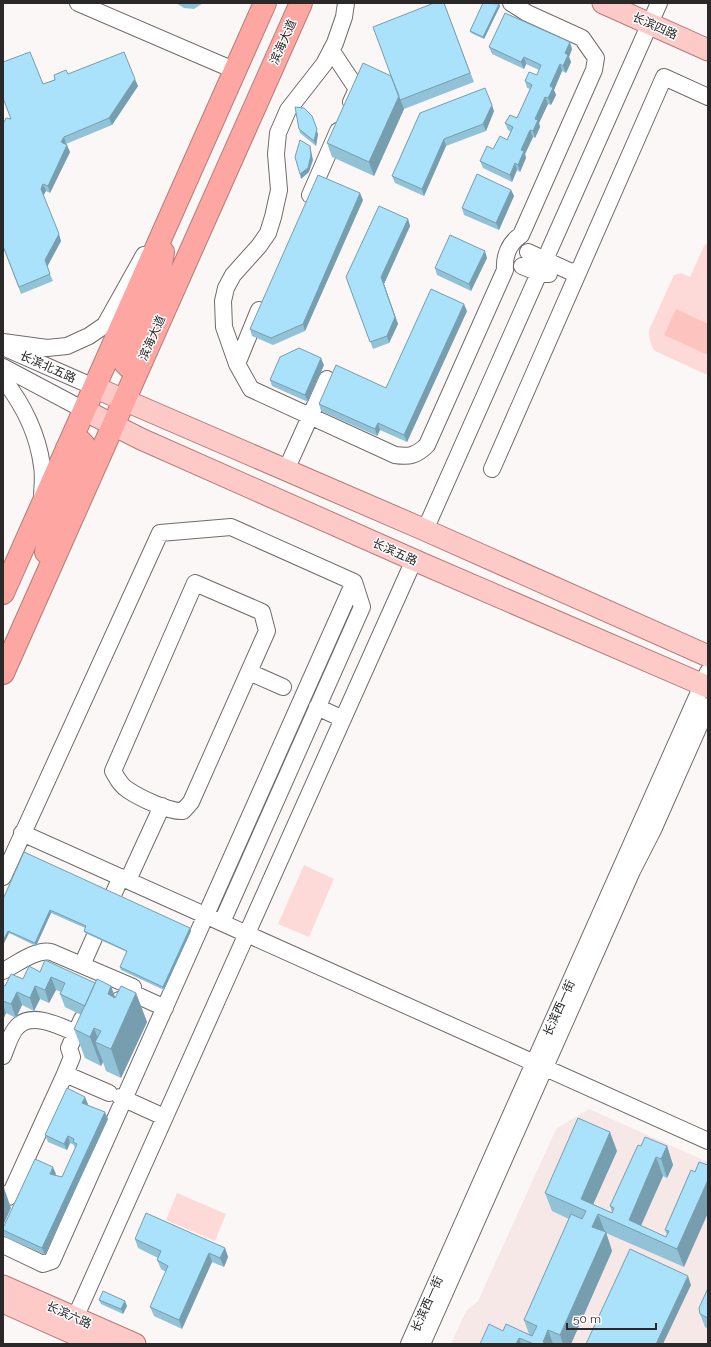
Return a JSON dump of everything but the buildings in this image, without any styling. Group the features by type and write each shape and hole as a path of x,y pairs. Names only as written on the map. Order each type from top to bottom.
{"highway":[{"path":"3,593 265,3"},
{"name":"滨海大道","path":"3,673 300,3"},
{"path":"141,363 129,367 125,363 125,356 158,283 170,217"},
{"path":"35,600 54,518 84,451 84,445 79,440 67,448"}],"main road":[{"name":"长滨四路","path":"603,3 655,13 708,50"},
{"name":"长滨四路","path":"636,3 655,13 708,35"},
{"path":"94,388 425,530 708,656"},
{"name":"长滨五路","path":"84,410 164,449 414,560 706,681"},
{"path":"164,449 161,434 167,428 178,424"},
{"name":"长滨六路","path":"3,1286 135,1344"},
{"name":"长滨六路","path":"3,1302 96,1344"}],"street":[{"path":"78,3 236,71"},
{"path":"346,3 344,17 332,50 324,64 288,110 278,134 276,154 279,190 268,233 259,246 233,275 226,288 223,301 224,327 237,364 251,389 395,455 408,456 418,454 427,445 505,270 505,258 508,251 516,238 521,235"},
{"path":"511,3 528,13 582,38 596,58 594,70 521,235 525,259"},
{"path":"425,530 655,13"},
{"path":"304,209 357,89 332,50"},
{"path":"492,469 664,77 708,97"},
{"path":"3,342 47,348 67,346 89,336 105,325 137,266 170,217"},
{"path":"525,259 542,266 575,272 580,268"},
{"path":"505,270 513,271 525,259"},
{"path":"542,266 551,275 564,281 570,286 570,291"},
{"path":"237,364 266,294"},
{"name":"长滨北五路","path":"3,347 94,388"},
{"name":"长滨北五路","path":"3,367 84,410"},
{"path":"3,379 12,390 28,417 36,441 43,467 42,504"},
{"path":"286,470 327,379"},
{"path":"3,877 160,533 231,527 354,582 362,607 222,922"},
{"path":"75,1318 414,560"},
{"path":"3,1245 43,1264 52,1261 118,1097 165,1008 354,582"},
{"path":"195,583 262,612 267,631 249,672 191,802 183,811 174,811 127,790 118,780 113,771 195,583"},
{"path":"249,672 283,687"},
{"name":"长滨西一街","path":"422,1344 539,1065 706,681"},
{"name":"长滨西一街","path":"409,1344 708,706"},
{"path":"317,707 343,719"},
{"path":"113,895 125,879 162,806"},
{"path":"22,833 708,1141"},
{"path":"82,965 94,938"},
{"path":"3,971 44,951 82,965 133,987 125,1003 103,993"},
{"path":"130,992 165,1008"},
{"path":"3,1056 17,1027 27,1021 40,1020 79,1026 69,1048 72,1057 65,1074 9,1197 3,1194"},
{"path":"65,1074 164,1117"}],"shaded area":[{"path":"705,244 708,245 708,373 705,374 655,351 650,341 649,330 674,275 681,273 690,277"},
{"path":"676,309 708,324 708,355 664,335"},
{"path":"304,865 334,879 309,937 278,924"},
{"path":"589,1109 708,1162 708,1344 451,1344 466,1311 478,1301 556,1129"},
{"path":"177,1193 226,1214 215,1241 166,1220"}]}
